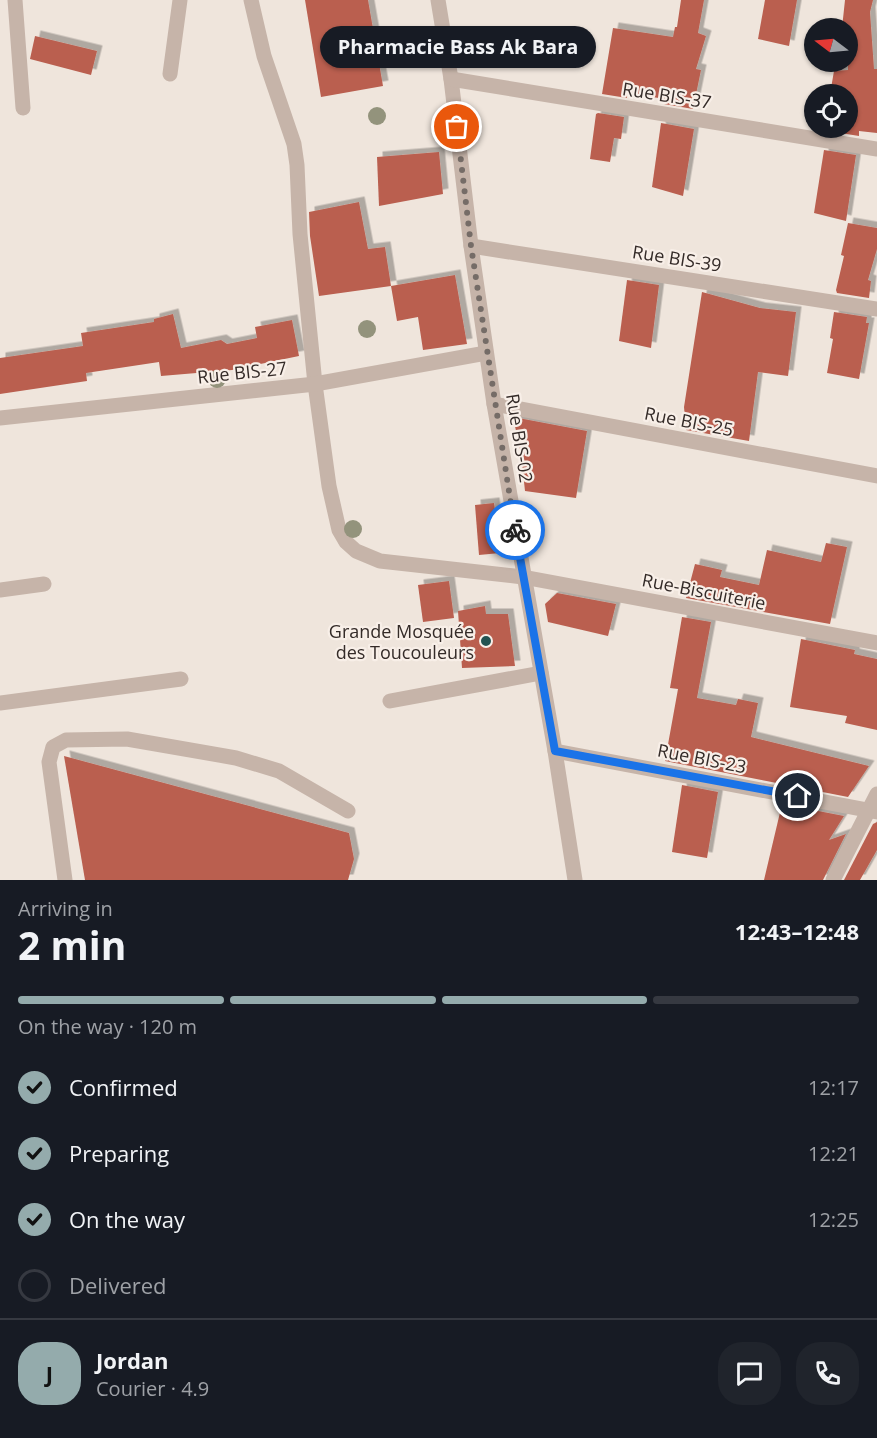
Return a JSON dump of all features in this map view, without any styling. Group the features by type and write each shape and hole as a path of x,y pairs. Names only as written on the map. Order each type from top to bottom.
{"street":[{"path":"15,0 23,108"},
{"path":"170,74 180,0"},
{"name":"Rue-Biscuiterie","path":"251,0 264,56 296,155 300,234 315,384 329,486 339,530 346,542 356,552 380,561 524,577 877,643"},
{"name":"Rue BIS-02","path":"438,0 451,79 486,353 575,880"},
{"name":"Rue BIS-37","path":"451,79 877,149"},
{"name":"Rue BIS-39","path":"471,246 877,309"},
{"name":"Rue BIS-27","path":"0,418 315,384 486,353"},
{"name":"Rue BIS-25","path":"494,404 877,476"},
{"path":"0,590 44,584"},
{"path":"390,701 541,673"},
{"path":"0,703 181,679"},
{"path":"65,880 49,762 53,747 66,740 127,739 236,758 279,771 348,811"},
{"name":"Rue BIS-23","path":"555,751 873,811"},
{"path":"833,880 873,811 877,794"}],"building":[{"path":"305,0 368,0 383,86 321,97"},
{"path":"681,0 704,0 698,33 706,36 696,69 701,70 693,109 664,104 665,99 627,93 627,98 602,94 613,28 673,37"},
{"path":"765,0 797,0 789,46 758,39"},
{"path":"845,0 873,0 870,12 874,69 877,69 877,133 859,131 858,136 858,84 832,84 834,72 858,72 858,18 843,18"},
{"path":"35,36 97,51 91,75 30,59"},
{"path":"598,113 624,117 621,139 614,138 610,162 590,159"},
{"path":"661,123 694,129 683,196 652,187"},
{"path":"824,150 856,155 846,221 814,213"},
{"path":"439,152 443,194 379,206 377,157"},
{"path":"359,202 368,249 385,247 391,286 319,296 310,236 309,212"},
{"path":"848,223 877,228 877,249 868,280 871,281 869,298 837,293 836,290 844,256 841,255"},
{"path":"455,275 467,344 423,350 418,317 397,321 391,286"},
{"path":"627,280 659,285 651,348 619,341"},
{"path":"702,292 760,308 796,312 788,376 758,372 749,441 686,430 684,407"},
{"path":"834,312 867,317 866,323 869,323 859,379 827,373 833,339 830,338"},
{"path":"173,314 181,348 221,340 227,344 257,338 255,327 292,320 299,356 232,370 161,376 159,362 86,373 87,381 0,394 0,358 83,346 81,333 154,322 154,319"},
{"path":"513,417 587,431 576,498 525,491 521,454"},
{"path":"494,503 500,553 479,555 475,505"},
{"path":"826,543 847,547 830,624 686,598 695,564 722,570 720,577 759,585 767,550 821,562"},
{"path":"449,581 454,618 423,622 418,585"},
{"path":"557,593 616,604 608,636 548,622 545,604"},
{"name":"Grande Mosquée des Toucouleurs","path":"485,606 486,614 508,614 515,666 462,668 458,611"},
{"path":"682,617 711,622 697,698 736,705 738,699 758,703 751,737 869,766 848,797 665,761 678,689 670,688"},
{"path":"801,639 855,650 854,654 877,659 877,730 845,723 847,716 790,707"},
{"path":"64,756 349,833 354,859 348,880 85,880"},
{"path":"682,785 718,792 707,858 672,852"},
{"path":"782,804 844,816 829,840 846,834 823,880 764,880"},
{"path":"877,822 877,850 860,880 844,880 873,824"}],"way so far":[{"path":"457,127 471,246 515,530"}],"place":[{"name":"Pharmacie Bass Ak Bara","path":"457,127"},
{"name":"Grande Mosquée des Toucouleurs","path":"486,641"}],"route":[{"path":"515,530 555,751 798,796"}]}
